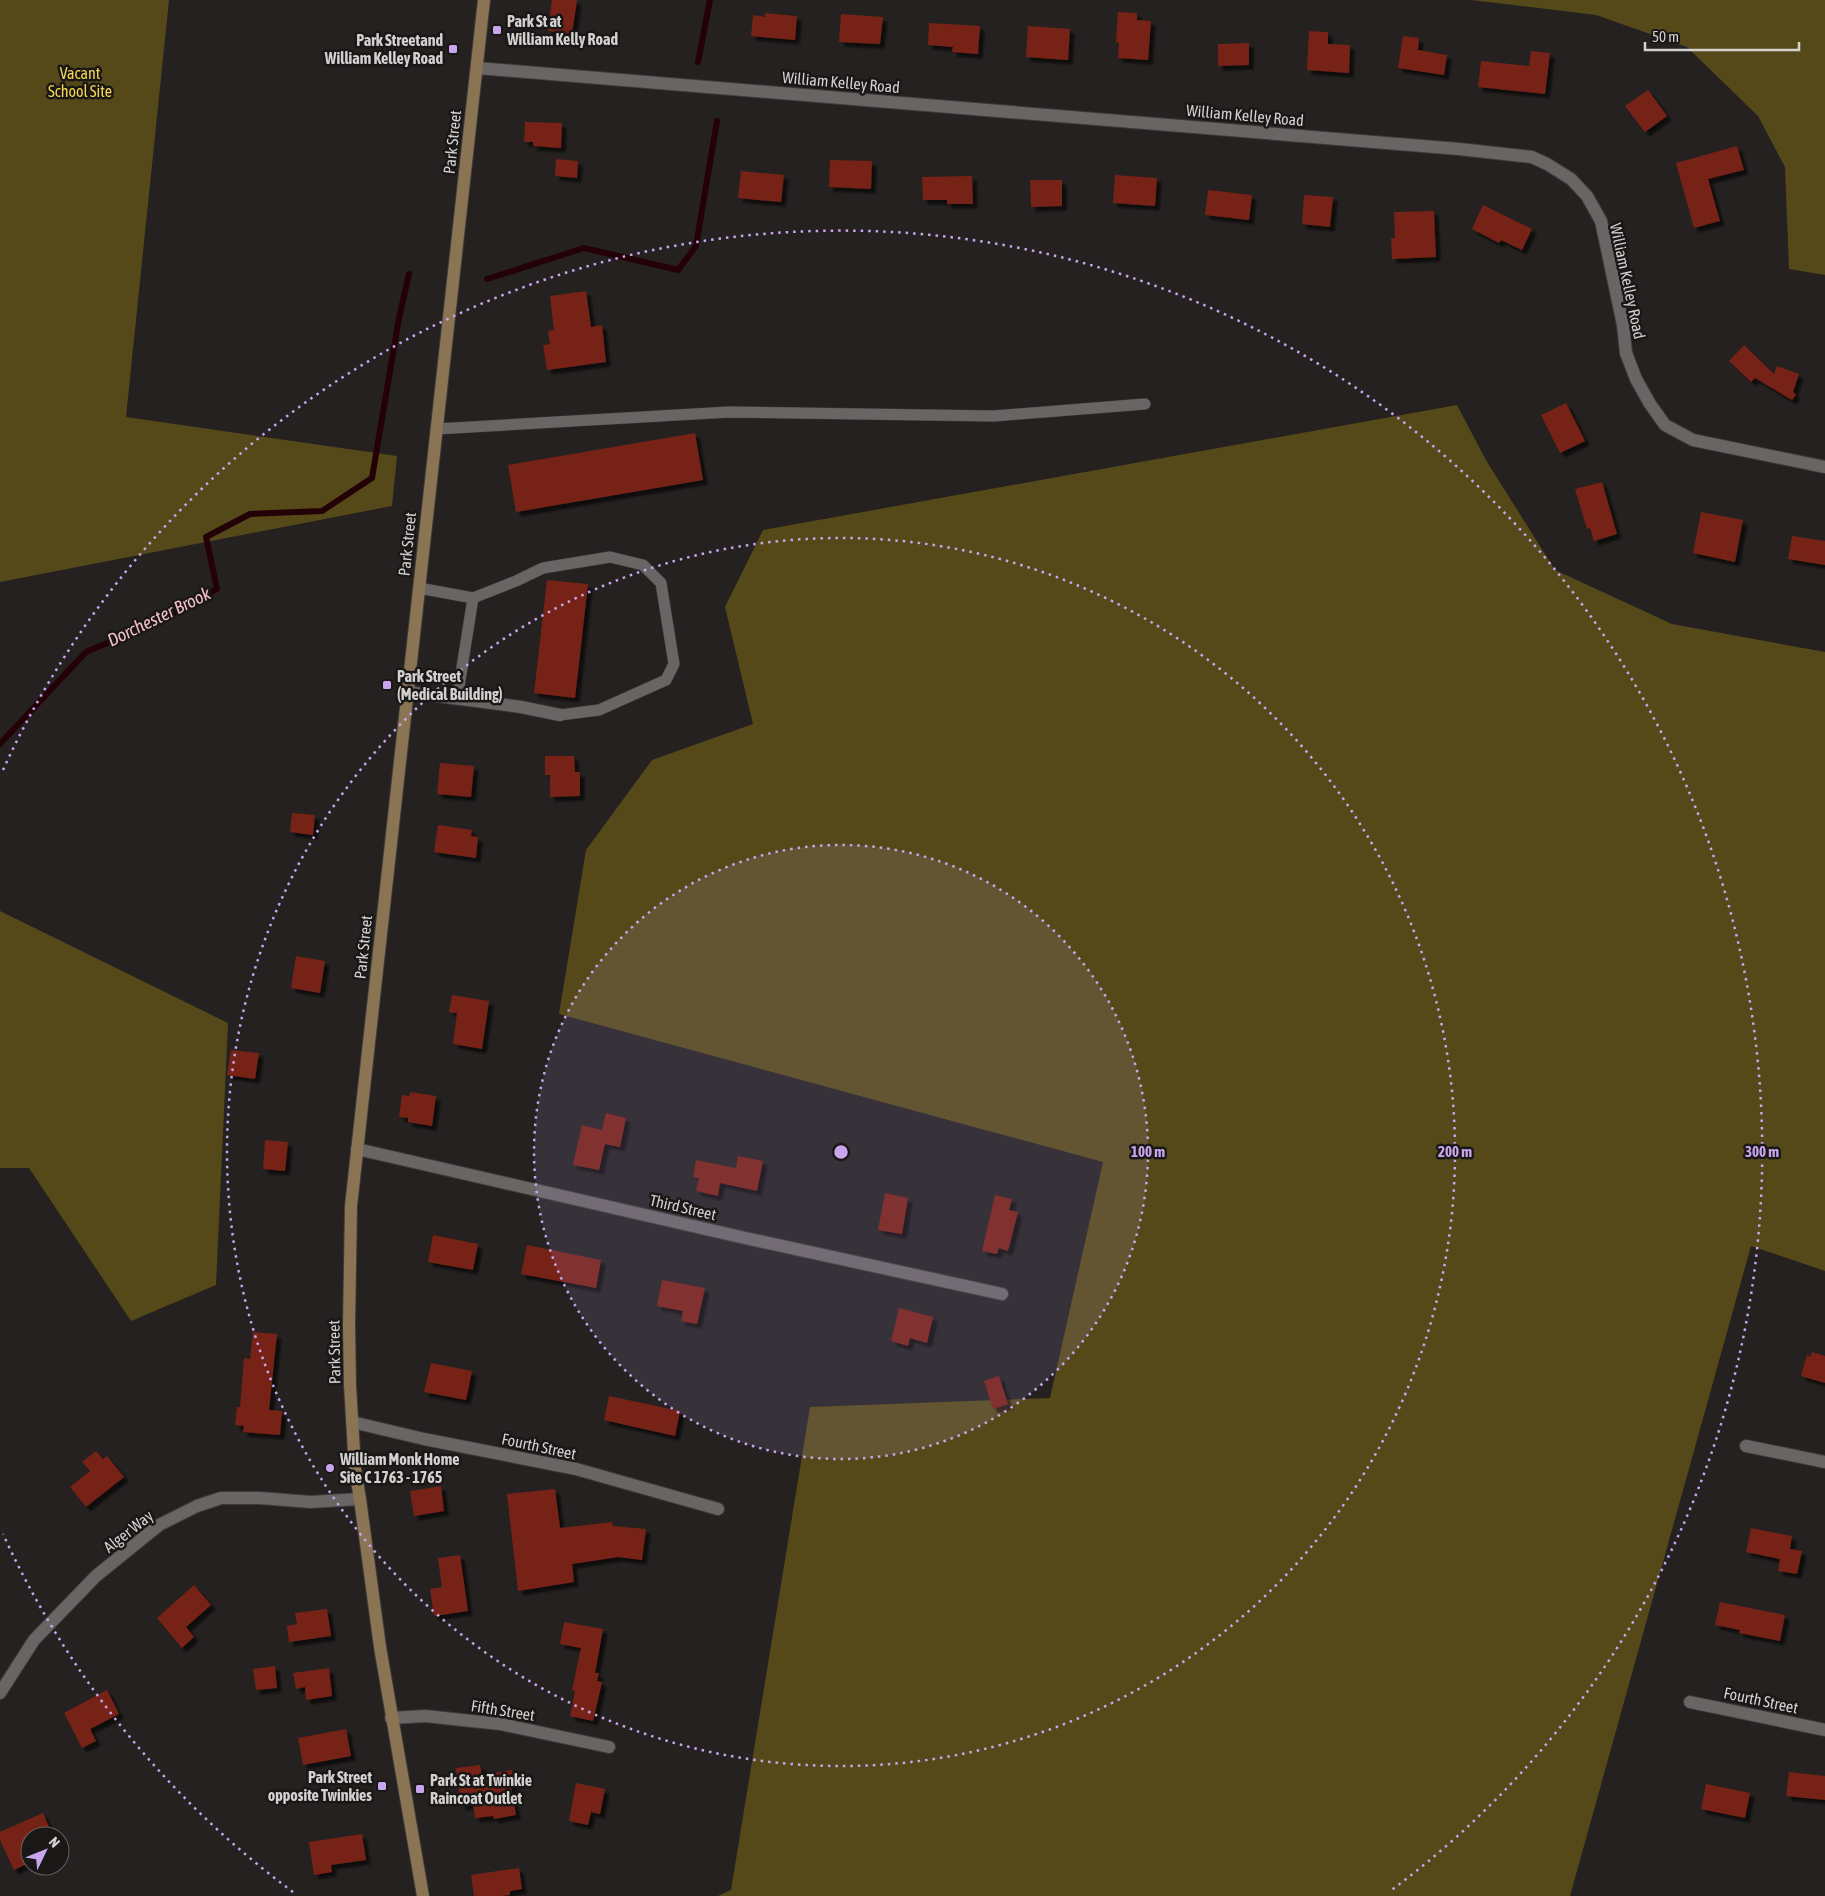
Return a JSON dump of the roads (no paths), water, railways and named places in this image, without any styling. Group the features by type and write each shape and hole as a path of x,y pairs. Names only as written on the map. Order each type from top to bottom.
{"main road":[{"name":"Park Street","path":"423,1896 391,1718 356,1476 349,1325 351,1206 484,0"}],"street":[{"name":"William Kelley Road","path":"477,68 1449,148 1532,157 1571,179 1587,196 1601,221 1623,325 1626,354 1636,379 1665,425 1693,440 1825,467"},
{"path":"407,692 521,707 560,715"},
{"name":"Third Street","path":"357,1149 745,1238 1002,1294"},
{"name":"Fourth Street","path":"352,1422 424,1439 576,1470 718,1510"},
{"path":"1746,1446 1825,1462"},
{"name":"Alger Way","path":"0,1693 34,1640 96,1576 159,1525 197,1506 221,1498 260,1498 311,1502 360,1499"},
{"name":"Fourth Street","path":"1690,1702 1825,1730"},
{"name":"Fifth Street","path":"391,1718 425,1716 500,1724 608,1747"}],"lane":[{"path":"436,429 729,412 994,416 1145,404"},
{"path":"419,588 473,598 543,568 610,557 643,565 661,583 674,664 666,680 599,710 560,715"},
{"path":"458,698 473,598"}],"waterway":[{"name":"Dorchester Brook","path":"698,62 710,0"},
{"name":"Dorchester Brook","path":"487,279 584,248 678,270 696,246 717,121"},
{"name":"Dorchester Brook","path":"0,744 86,652 164,619 217,589 206,537 250,514 322,511 372,478 399,318 409,274"}],"place":[{"name":"Park St at William Kelly Road","path":"497,30"},
{"name":"Park Streetand William Kelley Road","path":"453,49"},
{"name":"Park Street (Medical Building)","path":"387,685"},
{"name":"William Monk Home Site C 1763 - 1765","path":"330,1468"},
{"name":"Park Street opposite Twinkies","path":"382,1786"},
{"name":"Park St at Twinkie Raincoat Outlet","path":"420,1789"}],"park label":[{"name":"Vacant School Site","path":"80,82"}]}
